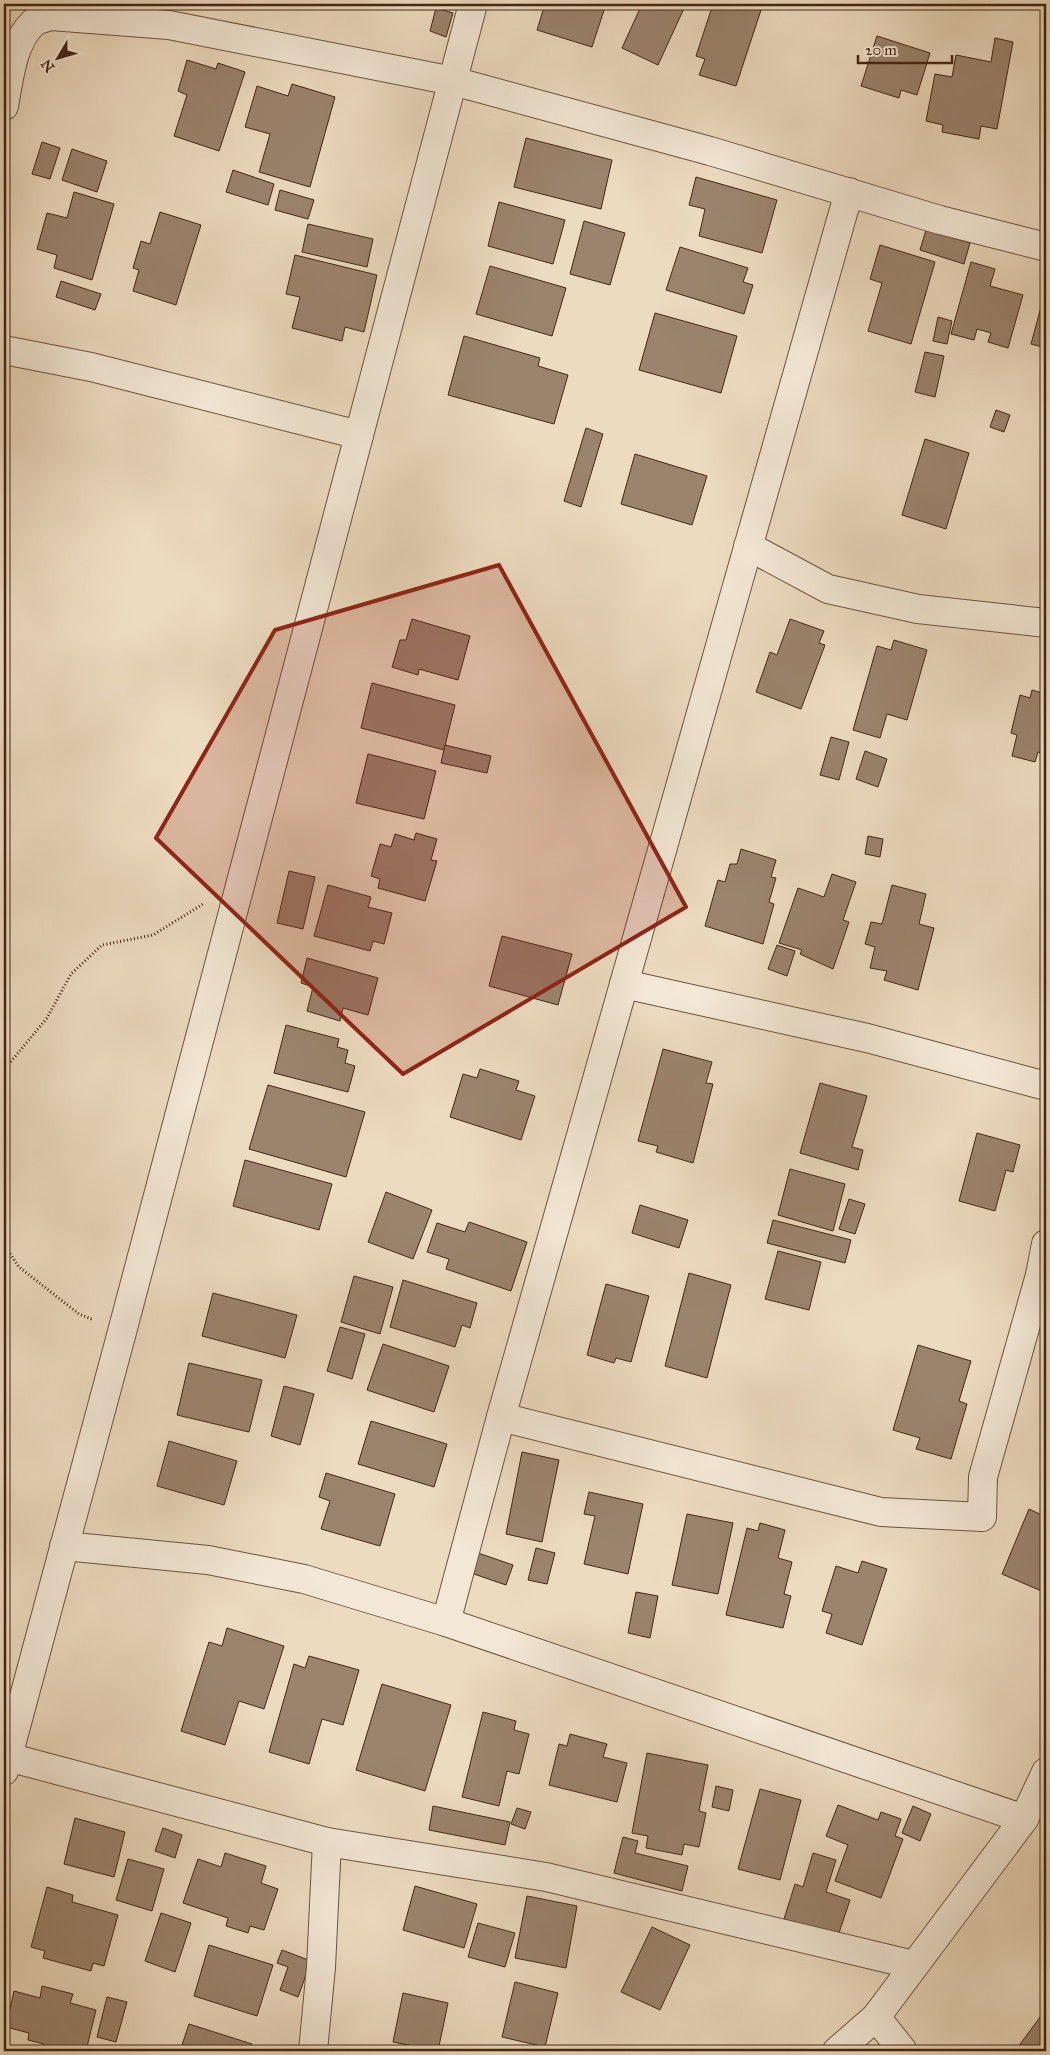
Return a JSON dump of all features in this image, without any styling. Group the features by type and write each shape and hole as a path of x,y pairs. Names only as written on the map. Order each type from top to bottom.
{"street":[{"path":"473,4 122,1332 5,1761 327,1842 546,1877 914,1965"},
{"path":"4,106 12,65 34,13 169,26 453,80 710,151 940,220 1046,247"},
{"path":"446,1622 500,1417 849,192"},
{"path":"4,350 91,367 359,435"},
{"path":"748,546 828,589 918,608 1046,623"},
{"path":"624,984 867,1038 1046,1086"},
{"path":"500,1417 881,1512 982,1517 983,1477 1040,1276 1046,1244"},
{"path":"64,1546 208,1560 295,1577 446,1622 1024,1819"},
{"path":"837,2051 876,2017 1024,1819 1046,1772"},
{"path":"313,2051 321,1967 327,1842"},
{"path":"876,2017 903,2051"}],"path":[{"path":"4,1070 47,1018 71,974 102,945 153,934 213,899 235,900"},
{"path":"4,1245 19,1266 79,1314 122,1332"}],"highlighted area":[{"path":"499,565 686,907 403,1074 156,838 275,630"}],"building":[{"path":"545,4 606,4 592,47 537,30"},
{"path":"642,4 686,4 658,65 622,48"},
{"path":"713,4 763,4 736,86 699,75 705,59 696,56"},
{"path":"436,8 453,13 446,37 430,31"},
{"path":"877,36 930,53 917,95 901,90 899,98 861,86"},
{"path":"995,38 1013,42 997,129 981,126 979,139 942,132 943,125 926,121 935,74 952,77 956,55 991,62"},
{"path":"187,60 216,69 218,63 245,72 219,151 174,136 187,95 178,91"},
{"path":"292,84 335,97 310,187 259,172 270,134 245,127 257,86 288,96"},
{"path":"526,138 612,160 601,209 514,187"},
{"path":"42,142 60,148 50,179 32,174"},
{"path":"72,149 107,161 97,192 62,180"},
{"path":"233,170 274,184 268,205 226,192"},
{"path":"696,177 777,200 762,253 699,236 705,209 689,205"},
{"path":"280,190 314,200 308,219 275,210"},
{"path":"74,192 114,204 92,280 54,268 57,255 37,249 47,213 67,218"},
{"path":"499,202 565,220 553,264 488,246"},
{"path":"160,212 201,225 176,305 133,291 139,270 133,268 141,241 150,244"},
{"path":"584,221 625,233 610,285 570,274"},
{"path":"308,224 373,239 367,267 302,252"},
{"path":"926,230 970,243 964,264 920,250"},
{"path":"880,245 935,262 911,344 868,331 882,283 870,279"},
{"path":"680,247 748,268 743,282 753,285 744,314 666,290"},
{"path":"295,255 377,275 364,332 345,327 342,341 292,328 300,297 286,294"},
{"path":"971,262 995,269 990,286 1023,295 1008,348 988,342 991,333 977,329 974,340 951,334"},
{"path":"490,266 566,288 552,336 476,314"},
{"path":"61,281 101,294 95,310 56,297"},
{"path":"1041,307 1046,308 1046,348 1031,344"},
{"path":"655,313 737,336 721,393 639,370"},
{"path":"938,317 952,321 947,344 933,341"},
{"path":"464,336 540,358 538,366 568,375 554,424 448,395"},
{"path":"925,352 944,356 935,397 915,392"},
{"path":"996,410 1010,415 1004,432 990,427"},
{"path":"586,428 603,434 581,507 564,501"},
{"path":"925,439 969,453 946,529 902,515"},
{"path":"635,454 707,476 692,525 621,504"},
{"path":"412,619 470,636 458,680 419,669 418,675 392,667 400,640 406,640"},
{"path":"790,619 824,631 819,643 825,645 801,709 756,692 770,652 777,655"},
{"path":"894,640 927,650 907,720 887,714 880,738 853,730 877,646 891,650"},
{"path":"372,683 455,705 444,750 361,728"},
{"path":"1032,690 1046,694 1046,758 1042,757 1043,754 1038,752 1035,762 1012,756 1017,735 1011,733 1020,695 1030,698"},
{"path":"831,737 849,742 839,780 820,775"},
{"path":"445,745 491,756 487,773 441,763"},
{"path":"865,751 887,759 878,787 856,779"},
{"path":"368,754 436,771 424,819 356,803"},
{"path":"416,833 437,839 431,860 437,861 425,901 378,888 380,879 371,876 380,844 391,847 395,834 414,840"},
{"path":"868,836 883,839 880,857 865,854"},
{"path":"741,849 776,860 771,877 776,878 769,902 774,904 763,944 705,926 718,880 725,882 730,864 737,864"},
{"path":"289,871 315,877 303,929 277,923"},
{"path":"832,874 856,882 843,920 849,922 833,969 800,954 802,950 779,943 798,888 824,897"},
{"path":"328,885 371,897 368,907 392,913 384,944 373,941 370,951 314,936"},
{"path":"892,885 926,894 919,924 934,928 918,990 884,980 887,971 870,968 875,947 865,944 871,922 882,924"},
{"path":"502,936 572,954 558,1005 489,986"},
{"path":"777,945 795,951 787,976 768,969"},
{"path":"307,958 378,978 368,1015 343,1008 340,1021 307,1011 313,987 301,983"},
{"path":"286,1025 339,1039 337,1047 348,1050 345,1063 355,1066 348,1092 274,1073"},
{"path":"663,1049 712,1062 706,1083 713,1084 693,1163 656,1152 658,1146 638,1141"},
{"path":"480,1069 519,1081 516,1090 535,1096 521,1140 450,1117 463,1074 477,1078"},
{"path":"820,1083 867,1096 852,1147 863,1150 858,1170 800,1153"},
{"path":"268,1085 365,1112 346,1177 249,1149"},
{"path":"977,1133 1020,1145 1013,1172 1006,1170 995,1211 959,1201"},
{"path":"245,1160 332,1184 319,1230 233,1206"},
{"path":"790,1169 845,1184 833,1231 778,1215"},
{"path":"386,1192 432,1210 413,1259 368,1242"},
{"path":"849,1199 865,1204 855,1234 839,1229"},
{"path":"640,1205 688,1220 679,1248 632,1233"},
{"path":"773,1220 851,1240 845,1263 767,1243"},
{"path":"469,1222 527,1242 511,1291 446,1269 449,1259 427,1252 437,1223 465,1232"},
{"path":"778,1251 821,1262 809,1310 765,1299"},
{"path":"689,1273 731,1285 707,1378 665,1366"},
{"path":"354,1276 393,1287 380,1334 341,1322"},
{"path":"403,1280 477,1303 470,1328 462,1325 455,1347 390,1327"},
{"path":"606,1284 649,1296 631,1362 616,1358 614,1363 587,1355"},
{"path":"213,1293 297,1315 285,1358 202,1336"},
{"path":"340,1327 365,1334 352,1379 327,1371"},
{"path":"383,1344 449,1366 434,1412 367,1390"},
{"path":"918,1345 971,1361 959,1401 967,1404 951,1459 916,1449 920,1438 893,1430"},
{"path":"189,1363 262,1380 249,1432 177,1415"},
{"path":"284,1386 314,1394 300,1445 271,1436"},
{"path":"371,1421 447,1444 434,1487 358,1464"},
{"path":"169,1441 237,1461 224,1505 157,1486"},
{"path":"522,1452 559,1460 542,1542 506,1534"},
{"path":"326,1473 395,1494 380,1546 321,1529 330,1501 319,1497"},
{"path":"589,1492 643,1504 628,1574 584,1564 595,1516 584,1514"},
{"path":"1029,1509 1046,1517 1046,1593 1002,1574"},
{"path":"687,1514 733,1523 718,1594 672,1585"},
{"path":"760,1523 785,1530 778,1558 792,1562 784,1594 791,1596 783,1628 726,1615 747,1528 758,1531"},
{"path":"536,1548 555,1553 547,1584 528,1580"},
{"path":"478,1553 513,1565 506,1585 471,1573"},
{"path":"862,1561 887,1569 862,1645 826,1633 832,1614 822,1611 836,1566 858,1573"},
{"path":"636,1592 658,1596 650,1638 628,1633"},
{"path":"227,1628 284,1646 264,1709 239,1701 225,1745 181,1731 209,1642 222,1646"},
{"path":"309,1656 359,1670 343,1725 322,1719 309,1764 269,1752 294,1664 305,1668"},
{"path":"382,1684 451,1705 425,1791 356,1770"},
{"path":"483,1712 516,1721 514,1730 529,1734 519,1774 507,1771 499,1806 462,1797"},
{"path":"570,1734 607,1744 603,1757 627,1763 617,1802 549,1785 559,1744 567,1746"},
{"path":"647,1753 708,1765 699,1811 706,1813 699,1847 684,1844 682,1855 646,1848 648,1836 632,1833"},
{"path":"716,1786 733,1790 729,1811 712,1807"},
{"path":"760,1789 801,1800 780,1880 738,1869"},
{"path":"838,1805 878,1820 881,1812 901,1819 895,1836 903,1839 881,1898 835,1881 848,1845 826,1836"},
{"path":"433,1806 510,1822 505,1845 429,1830"},
{"path":"913,1806 931,1814 920,1841 902,1833"},
{"path":"517,1808 531,1812 525,1829 511,1824"},
{"path":"75,1818 125,1832 114,1877 64,1864"},
{"path":"163,1828 182,1835 175,1858 155,1851"},
{"path":"623,1837 638,1841 635,1853 688,1866 682,1891 614,1873"},
{"path":"225,1853 266,1866 261,1883 278,1889 264,1930 250,1926 248,1933 226,1926 228,1918 183,1903 198,1859 221,1867"},
{"path":"813,1853 836,1860 826,1892 850,1900 838,1936 784,1919 795,1884 803,1887"},
{"path":"128,1859 164,1869 152,1911 116,1900"},
{"path":"415,1886 477,1904 464,1948 403,1930"},
{"path":"47,1887 73,1895 72,1902 118,1915 104,1966 93,1963 91,1971 43,1958 45,1951 31,1947"},
{"path":"527,1896 577,1906 566,1968 515,1958"},
{"path":"161,1913 191,1923 175,1972 145,1961"},
{"path":"478,1923 515,1933 505,1967 468,1957"},
{"path":"652,1927 690,1945 660,2010 621,1992"},
{"path":"209,1945 273,1965 257,2016 194,1996"},
{"path":"282,1950 311,1961 298,1997 280,1990 288,1967 277,1963"},
{"path":"515,1982 558,1993 545,2047 502,2037"},
{"path":"42,1986 73,1994 70,2003 96,2010 86,2051 43,2050 44,2044 28,2040 29,2033 6,2027 14,1991 40,1998"},
{"path":"403,1993 448,2003 438,2051 393,2042"},
{"path":"107,1997 127,2002 116,2042 97,2037"},
{"path":"1046,2009 1046,2051 1015,2051"},
{"path":"189,2024 252,2044 250,2051 180,2051"}]}
